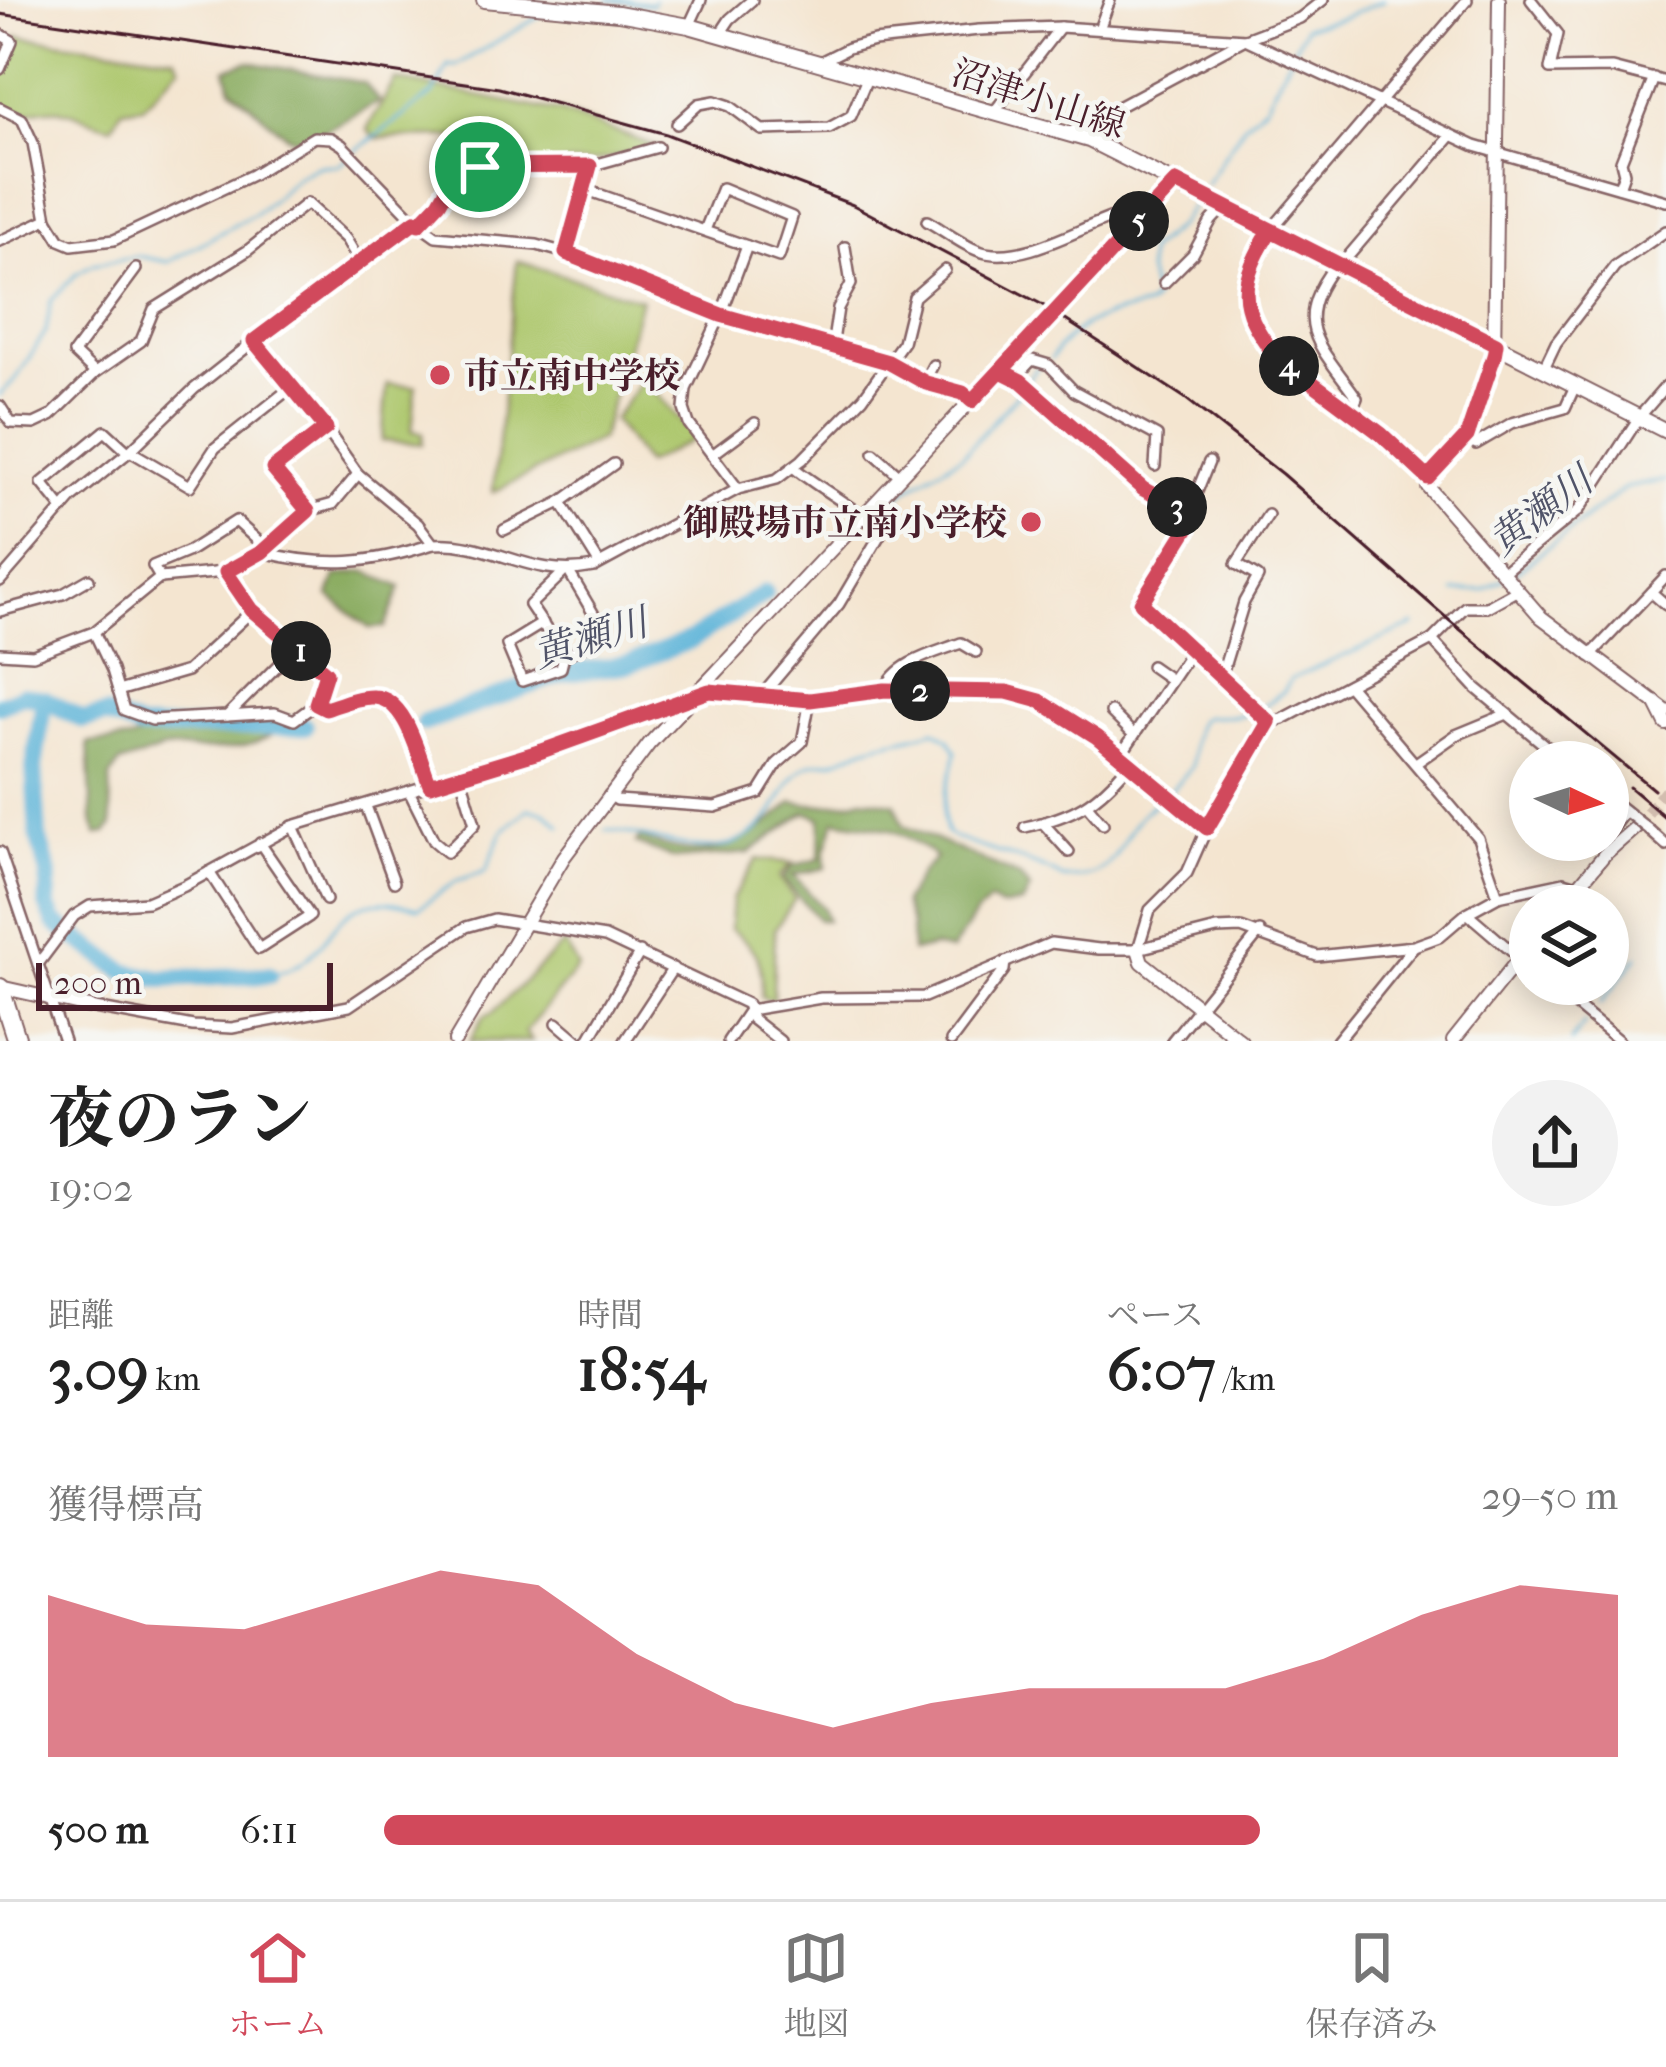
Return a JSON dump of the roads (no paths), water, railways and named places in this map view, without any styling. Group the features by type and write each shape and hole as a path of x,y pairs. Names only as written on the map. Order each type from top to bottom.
{"highway":[{"path":"2,993 16,1041"}],"main road":[{"name":"沼津小山線","path":"486,0 618,6 1069,133 1225,206 1666,430"}],"street":[{"path":"689,26 700,0"},
{"path":"720,34 752,0"},
{"path":"1099,28 1110,0"},
{"path":"1069,133 1245,39 1300,18 1323,0"},
{"path":"1428,478 1274,354 1250,316 1245,279 1270,231 1467,0"},
{"path":"1499,0 1496,344 1467,436 1428,478 1428,487 1440,506 1566,639 1660,706 1666,724"},
{"path":"1531,0 1558,34 1550,69 1612,68 1660,80 1621,161 1624,172 1618,187"},
{"path":"994,112 1060,27"},
{"path":"820,62 848,48 917,34 1060,27 1245,39 1451,136 1666,201"},
{"path":"0,34 12,40 0,69"},
{"path":"677,124 699,104 715,101 730,106 762,130 829,128 850,116 868,76"},
{"path":"0,108 22,118 33,142 47,219 60,240 72,245 113,240 252,175 314,137 331,138 436,236 537,245 566,253 721,315 888,362 972,401"},
{"path":"1351,412 1358,398 1313,335 1309,320 1313,301 1338,265 1451,136"},
{"path":"0,581 63,509 194,388 358,259 417,222 439,203 458,170 590,166 658,147"},
{"path":"566,253 590,166"},
{"path":"455,1041 564,857 691,697 1176,182"},
{"path":"584,189 779,257 793,217 722,188 705,230"},
{"path":"2,416 11,423 34,424 51,416 94,373 141,341 154,309 248,250 307,203 346,239 358,259"},
{"path":"1164,284 1193,254 1211,220 1225,206"},
{"path":"927,221 986,253 1040,248 1110,216 1151,208"},
{"path":"0,241 47,219"},
{"path":"1544,368 1556,343 1615,266 1666,231"},
{"path":"738,489 683,409 686,389 747,247"},
{"path":"832,348 838,308 850,284 845,247"},
{"path":"94,373 74,353 136,269"},
{"path":"543,623 507,645 522,681 561,668 564,656 543,623 530,605 566,573 599,563 738,489 777,479 793,467 863,398 903,342 914,297 945,270"},
{"path":"254,341 358,475 418,524 434,544"},
{"path":"1018,380 1032,360 1049,365 1073,391 1157,436 1155,466"},
{"path":"924,382 933,365"},
{"path":"1001,371 1018,380 1143,489 1187,516"},
{"path":"1467,436 1476,444 1512,423 1565,408 1576,384"},
{"path":"63,509 42,483 105,431 129,452 190,486 214,448 293,386"},
{"path":"1209,462 1187,516 1187,529 1141,603 1266,719 1283,719 1432,640 1466,607 1487,607 1580,510 1640,416 1666,386"},
{"path":"712,454 754,423"},
{"path":"308,511 273,469 326,428"},
{"path":"874,453 900,476"},
{"path":"504,530 561,502 614,464"},
{"path":"763,694 839,604 881,533 793,467"},
{"path":"0,653 33,655 94,632 160,578 226,572 264,550 308,511 333,504 358,475"},
{"path":"561,502 599,563"},
{"path":"1221,676 1238,619 1258,577 1236,564 1268,515"},
{"path":"160,578 153,566 189,551 236,521 264,550 306,563 337,565 458,542 566,573 606,635 564,656"},
{"path":"94,632 124,710 152,720 275,713 294,720 316,704 326,673 252,610 226,572"},
{"path":"1590,656 1666,576"},
{"path":"0,611 35,605 89,579"},
{"path":"1651,592 1666,604"},
{"path":"118,692 187,671 252,610"},
{"path":"1432,640 1476,688 1540,741"},
{"path":"885,690 890,677 915,661 961,643 976,652"},
{"path":"227,716 296,647"},
{"path":"1025,827 1103,796 1133,734 1192,650"},
{"path":"1151,666 1171,680"},
{"path":"1348,685 1478,838 1498,896"},
{"path":"38,964 74,916 91,906 147,902 293,826 542,751 709,691 810,700 885,690 1027,696 1097,737 1207,828"},
{"path":"316,704 326,709 368,696 398,707 430,785"},
{"path":"609,795 617,800 715,807 758,793 777,764 802,742 810,700"},
{"path":"1111,712 1133,734"},
{"path":"1416,763 1456,735 1507,714"},
{"path":"1241,1041 1142,962 1138,949 1150,910 1186,873 1266,719"},
{"path":"410,793 434,841 447,852 476,824 460,774"},
{"path":"1087,805 1103,824"},
{"path":"366,806 394,882"},
{"path":"1629,815 1666,845"},
{"path":"1629,826 1636,821"},
{"path":"1043,823 1069,852"},
{"path":"293,826 326,900"},
{"path":"209,872 260,949 310,916 260,843"},
{"path":"0,852 64,1041"},
{"path":"728,1041 749,1010 821,998 924,997 1052,943 1100,950 1138,949 1217,929 1260,932 1317,956 1414,946 1439,937 1467,913 1509,894"},
{"path":"1467,913 1509,950"},
{"path":"2,993 194,1026 268,1024 349,1006 466,926 494,919 605,937 747,1004 752,1018 780,1041"},
{"path":"1172,1041 1260,932"},
{"path":"1337,1041 1414,946"},
{"path":"588,1041 640,952"},
{"path":"957,1039 1005,962"},
{"path":"625,1041 673,968"},
{"path":"1453,1041 1509,979"},
{"path":"1575,1005 1619,1041"},
{"path":"557,1023 578,1041"}],"waterway":[{"path":"609,0 652,4 654,0"},
{"path":"1206,184 1244,125 1266,104 1305,27 1384,0"},
{"path":"356,151 434,93 448,65 455,66 547,12"},
{"path":"0,395 46,331 51,301 77,273 93,264 138,256 168,262 258,212 298,176 317,166 339,165 349,157"},
{"path":"1051,359 1081,328 1148,306 1154,299 1148,251 1179,225 1193,204"},
{"path":"1027,380 1037,368"},
{"path":"878,520 905,490 963,455 1022,389"},
{"name":"黄瀬川","path":"1512,575 1625,488 1666,480"},
{"name":"黄瀬川","path":"1454,592 1484,590 1504,579"},
{"name":"黄瀬川","path":"424,723 565,673 629,664 691,640 765,593"},
{"name":"黄瀬川","path":"1260,709 1284,691 1291,679 1414,625"},
{"name":"黄瀬川","path":"0,705 23,695 44,699 83,720 106,715 141,729 305,726"},
{"name":"黄瀬川","path":"44,699 34,768 38,836 49,874 47,905 55,923 124,971 160,979 269,975"},
{"name":"黄瀬川","path":"1171,790 1192,767 1199,722 1251,713"},
{"name":"黄瀬川","path":"606,830 692,847 733,844 770,816 791,781 809,765 934,730 949,739 956,752 944,803 947,834 1063,878 1101,870 1138,819 1164,796"},
{"name":"黄瀬川","path":"269,975 307,959 338,923 363,905 386,902 419,908 456,881 486,871 502,832 528,809 545,812 561,826"},
{"path":"1629,967 1638,956"},
{"path":"1571,1041 1585,1023"}],"tunnel":[{"path":"1636,827 1666,790"}],"railway":[{"path":"0,14 499,88 666,134 853,205 1041,304 1185,398 1282,474 1654,790"},
{"path":"1629,787 1666,818"}],"place":[{"name":"市立南中学校","path":"440,375"},
{"name":"御殿場市立南小学校","path":"1031,522"}]}
